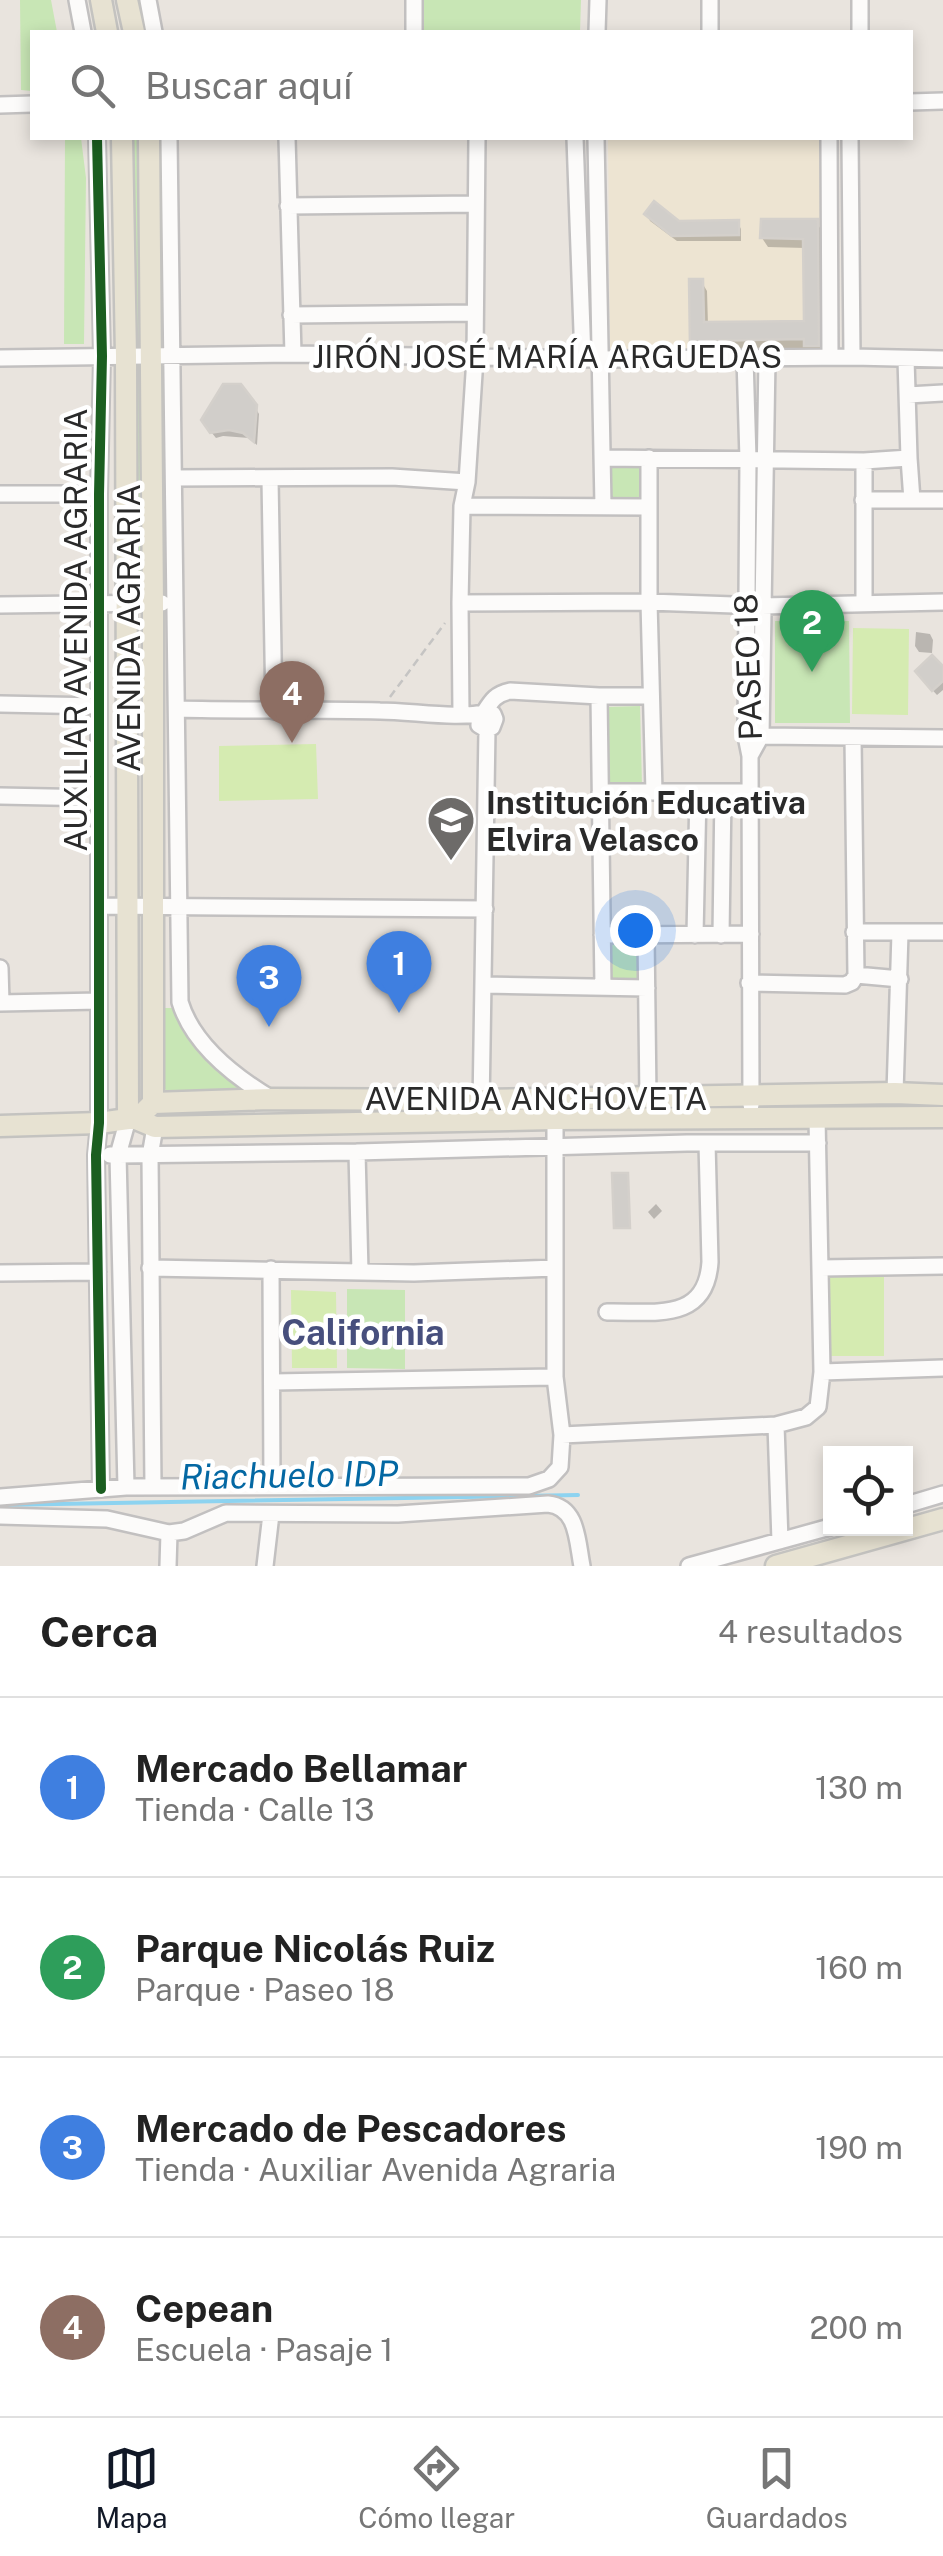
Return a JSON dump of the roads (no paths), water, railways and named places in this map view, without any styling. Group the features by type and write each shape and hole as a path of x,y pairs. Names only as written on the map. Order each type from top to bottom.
{"main road":[{"path":"101,0 107,30"},
{"path":"127,0 134,30"},
{"name":"AVENIDA AGRARIA","path":"122,140 129,906 140,1122"},
{"name":"AVENIDA AGRARIA","path":"148,140 153,1102"},
{"name":"AVENIDA ANCHOVETA","path":"0,1126 481,1110 648,1098 943,1094"},
{"name":"AVENIDA ANCHOVETA","path":"153,1102 272,1099 481,1110 555,1119 943,1117"},
{"path":"140,1122 153,1102"},
{"path":"776,1566 943,1518"}],"street":[{"path":"77,0 83,30"},
{"path":"148,0 154,30"},
{"path":"414,0 414,30"},
{"path":"598,0 598,30"},
{"path":"710,0 710,30"},
{"path":"860,0 860,30"},
{"path":"913,102 943,102"},
{"path":"0,105 30,104"},
{"name":"AUXILIAR AVENIDA AGRARIA","path":"98,140 102,356 96,1155 101,1489"},
{"path":"169,140 180,1002 202,1044 272,1099"},
{"path":"287,140 292,354"},
{"path":"461,714 462,506 475,358 478,140"},
{"path":"575,140 583,359"},
{"path":"596,140 603,506"},
{"path":"830,140 830,357"},
{"path":"850,140 852,356"},
{"path":"288,206 476,204"},
{"path":"292,315 475,313"},
{"name":"JIRÓN JOSÉ MARÍA ARGUEDAS","path":"0,358 292,354 943,359"},
{"name":"PASEO 18","path":"744,358 756,460"},
{"name":"PASEO 18","path":"748,792 754,736 756,460 767,358"},
{"path":"906,359 912,500"},
{"path":"908,394 935,393 924,359"},
{"path":"602,458 908,458"},
{"path":"649,458 648,602 654,792"},
{"path":"864,461 864,602"},
{"path":"174,478 392,477 467,482"},
{"path":"270,479 274,711"},
{"path":"0,494 99,494"},
{"path":"863,500 943,500"},
{"path":"462,506 648,507"},
{"path":"0,605 176,602"},
{"path":"460,603 754,606 943,602"},
{"path":"481,1110 484,718 500,693 651,696"},
{"path":"599,696 603,987"},
{"path":"0,704 99,706"},
{"path":"178,709 380,710 484,718"},
{"path":"754,736 943,738"},
{"path":"749,984 845,985 856,975 853,738"},
{"path":"600,792 748,792 750,1118"},
{"path":"695,935 698,792"},
{"path":"721,935 723,792"},
{"path":"0,796 100,798"},
{"path":"99,906 485,909"},
{"path":"854,932 943,932"},
{"path":"895,1093 900,932"},
{"path":"602,935 751,934"},
{"path":"646,935 648,1098"},
{"path":"0,968 1,1003 98,1000"},
{"path":"856,975 900,979"},
{"path":"484,985 647,988"},
{"path":"562,1435 776,1426 806,1417 818,1407 822,1372 817,1118"},
{"path":"0,1497 126,1487 529,1486 549,1478 560,1468 562,1435 555,1376 555,1119"},
{"path":"126,1487 118,1155 140,1122"},
{"path":"140,1122 150,1156 153,1487"},
{"path":"607,1312 671,1311 687,1307 701,1296 709,1278 710,1262 707,1143"},
{"path":"96,1155 818,1143"},
{"path":"357,1152 360,1272"},
{"path":"821,1268 943,1266"},
{"path":"150,1268 414,1273 555,1268"},
{"path":"270,1269 272,1485"},
{"path":"0,1273 98,1272"},
{"path":"822,1372 943,1368"},
{"path":"272,1382 555,1376"},
{"path":"776,1426 780,1541"},
{"path":"913,1503 943,1494"},
{"path":"0,1516 107,1519 169,1533 226,1514 398,1514 559,1505 568,1511 573,1522 582,1566"},
{"path":"264,1566 271,1514"},
{"path":"688,1566 823,1528"},
{"path":"168,1566 169,1533"}],"waterway":[{"name":"Riachuelo IDP","path":"0,1505 578,1495"}],"place":[{"name":"Parque Nicolás Ruiz","path":"812,672"},
{"name":"Cepean","path":"292,743"},
{"name":"Institución Educativa Elvira Velasco","path":"451,862"},
{"name":"Mercado Bellamar","path":"399,1013"},
{"name":"Mercado de Pescadores","path":"269,1027"}],"district":[{"name":"California","path":"363,1332"}]}
